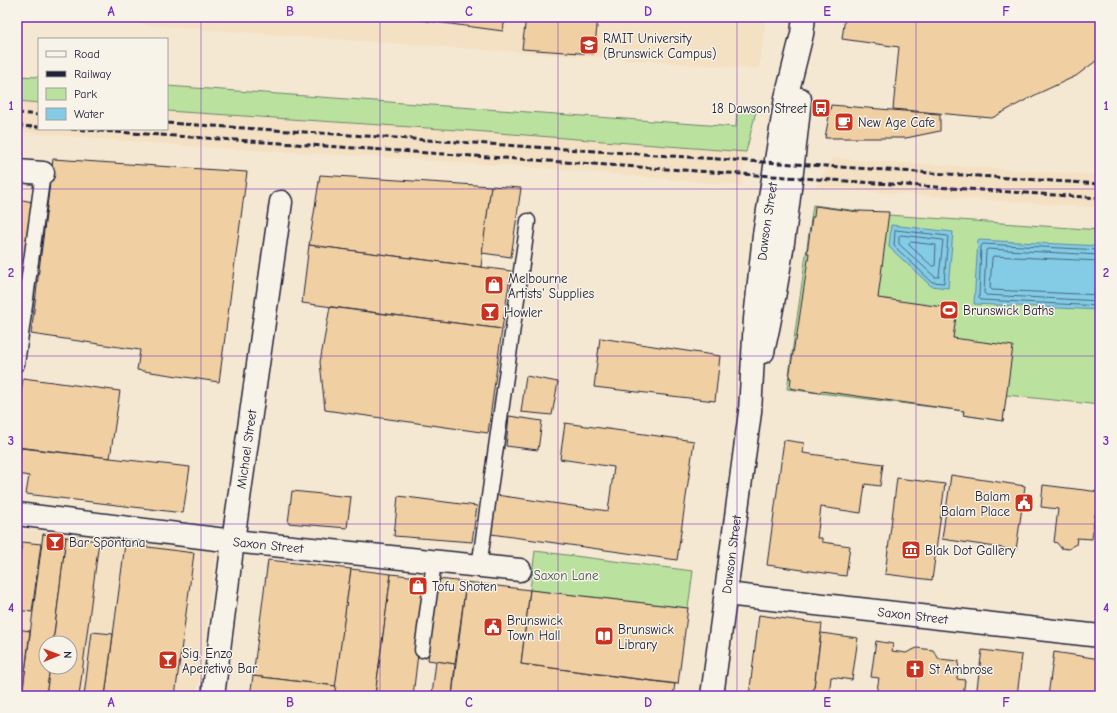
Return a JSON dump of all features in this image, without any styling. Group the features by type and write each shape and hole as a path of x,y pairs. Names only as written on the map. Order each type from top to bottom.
{"street":[{"name":"Dawson Street","path":"712,696 750,412 770,321 788,204 800,98 803,26"},
{"path":"17,171 43,173"},
{"name":"Michael Street","path":"213,696 233,541 281,202"},
{"name":"Saxon Street","path":"17,514 233,541 520,570"},
{"name":"Saxon Street","path":"726,594 1100,636"}],"lane":[{"path":"17,364 21,303 43,173"},
{"path":"479,567 528,220"},
{"path":"422,650 434,562"}],"shaded area":[{"name":"RMIT University (Brunswick Campus)","path":"58,17 766,17 759,69 302,37"},
{"path":"17,101 38,103 38,130 168,130 168,111 473,131 746,152 742,186 565,170 375,157 210,148 17,132"},
{"path":"832,158 1100,175 1100,208 815,188"},
{"path":"17,529 217,548 197,696 17,696"}],"green space":[{"path":"17,76 38,77 38,103 17,101"},
{"path":"168,86 736,127 737,107 757,107 746,152 473,131 168,111"},
{"name":"Brunswick Baths","path":"813,205 888,215 1100,230 1100,405 1006,395 1003,421 963,415 964,411 787,389"},
{"name":"Saxon Lane","path":"535,551 693,571 688,608 530,590"}],"water":[{"path":"891,225 953,232 948,288 931,286 889,247"},
{"path":"978,240 1100,246 1100,310 974,304"}],"building":[{"path":"398,17 505,17 503,31"},
{"path":"526,17 598,17 594,54 522,49"},
{"path":"845,17 1100,17 1100,58 1076,76 1037,94 992,118 893,109 899,47 842,39"},
{"path":"831,105 940,114 940,131 906,138 825,138"},
{"path":"53,159 247,172 219,382 137,370 140,350 31,334"},
{"path":"320,175 491,186 481,267 309,245"},
{"path":"491,186 521,188 511,257 482,253"},
{"path":"17,199 33,202 25,260 17,259"},
{"path":"815,206 859,212 889,212 878,298 957,309 953,338 1013,346 1003,421 963,415 964,411 790,388 791,378 789,378 796,341 809,253 807,253 812,217 814,217"},
{"path":"309,245 511,271 502,329 302,303"},
{"path":"330,307 502,329 488,433 325,410 320,362"},
{"path":"600,338 720,356 715,401 594,387"},
{"path":"526,376 558,382 552,415 521,412"},
{"path":"23,378 120,391 110,458 17,447 17,420"},
{"path":"509,416 542,421 538,450 506,446"},
{"path":"1100,420 1100,446 1096,446"},
{"path":"565,423 694,441 677,560 491,534 496,495 608,511 614,467 560,459"},
{"path":"784,440 804,443 803,453 883,464 880,486 865,484 861,513 821,507 817,538 822,538 822,542 850,546 846,576 767,565"},
{"path":"21,448 190,467 183,513 26,494 29,476 18,474"},
{"path":"951,475 1025,486 1016,550 942,539"},
{"path":"897,478 945,484 932,580 885,574"},
{"path":"1043,485 1100,492 1100,514 1095,514 1092,539 1077,538 1076,545 1069,549 1061,548 1054,542 1058,509 1041,507"},
{"path":"292,491 351,497 347,528 288,523"},
{"path":"398,496 477,506 472,542 394,536"},
{"path":"43,534 66,537 54,635 38,635 38,675 49,675 46,696 22,696"},
{"path":"66,537 99,541 79,696 46,696 49,675 78,675 78,635 54,635"},
{"path":"22,542 41,544 32,612 17,610 17,576"},
{"path":"125,544 194,553 175,696 105,696"},
{"path":"268,560 351,569 336,686 253,676"},
{"path":"351,569 391,574 375,696 334,696"},
{"path":"391,574 427,578 413,696 375,696"},
{"path":"438,579 466,582 455,664 428,660"},
{"name":"Brunswick Town Hall","path":"466,582 530,590 521,664 675,684 673,696 452,696"},
{"name":"Brunswick Library","path":"530,590 688,608 678,684 521,664"},
{"path":"759,615 822,624 813,696 749,696"},
{"path":"17,629 30,631 22,696 17,696"},
{"path":"92,632 113,634 105,696 84,696"},
{"path":"821,633 858,638 852,680 831,677 829,696 813,696"},
{"name":"St Ambrose","path":"876,641 893,644 892,651 906,653 917,648 933,650 939,659 959,661 957,679 965,680 963,696 876,696 879,678 871,677"},
{"path":"982,650 1022,655 1017,696 976,696"},
{"path":"1054,652 1100,659 1100,696 1048,696"},
{"path":"436,661 455,664 452,696 413,696 413,693 432,695"},
{"path":"253,676 336,686 334,696 250,696"}],"railway":[{"path":"17,113 38,115"},
{"path":"168,123 1100,184"},
{"path":"17,126 38,127"},
{"path":"86,130 1100,198"}],"place":[{"name":"RMIT University (Brunswick Campus)","path":"589,45"},
{"name":"18 Dawson Street","path":"821,108"},
{"name":"New Age Cafe","path":"844,122"},
{"name":"Melbourne Artists' Supplies","path":"494,285"},
{"name":"Brunswick Baths","path":"949,310"},
{"name":"Howler","path":"490,312"},
{"name":"Balam Balam Place","path":"1024,503"},
{"name":"Bar Spontana","path":"55,542"},
{"name":"Blak Dot Gallery","path":"911,550"},
{"name":"Tofu Shoten","path":"418,586"},
{"name":"Brunswick Town Hall","path":"493,627"},
{"name":"Brunswick Library","path":"604,636"},
{"name":"Sig. Enzo Aperetivo Bar","path":"168,660"},
{"name":"St Ambrose","path":"915,669"}]}
